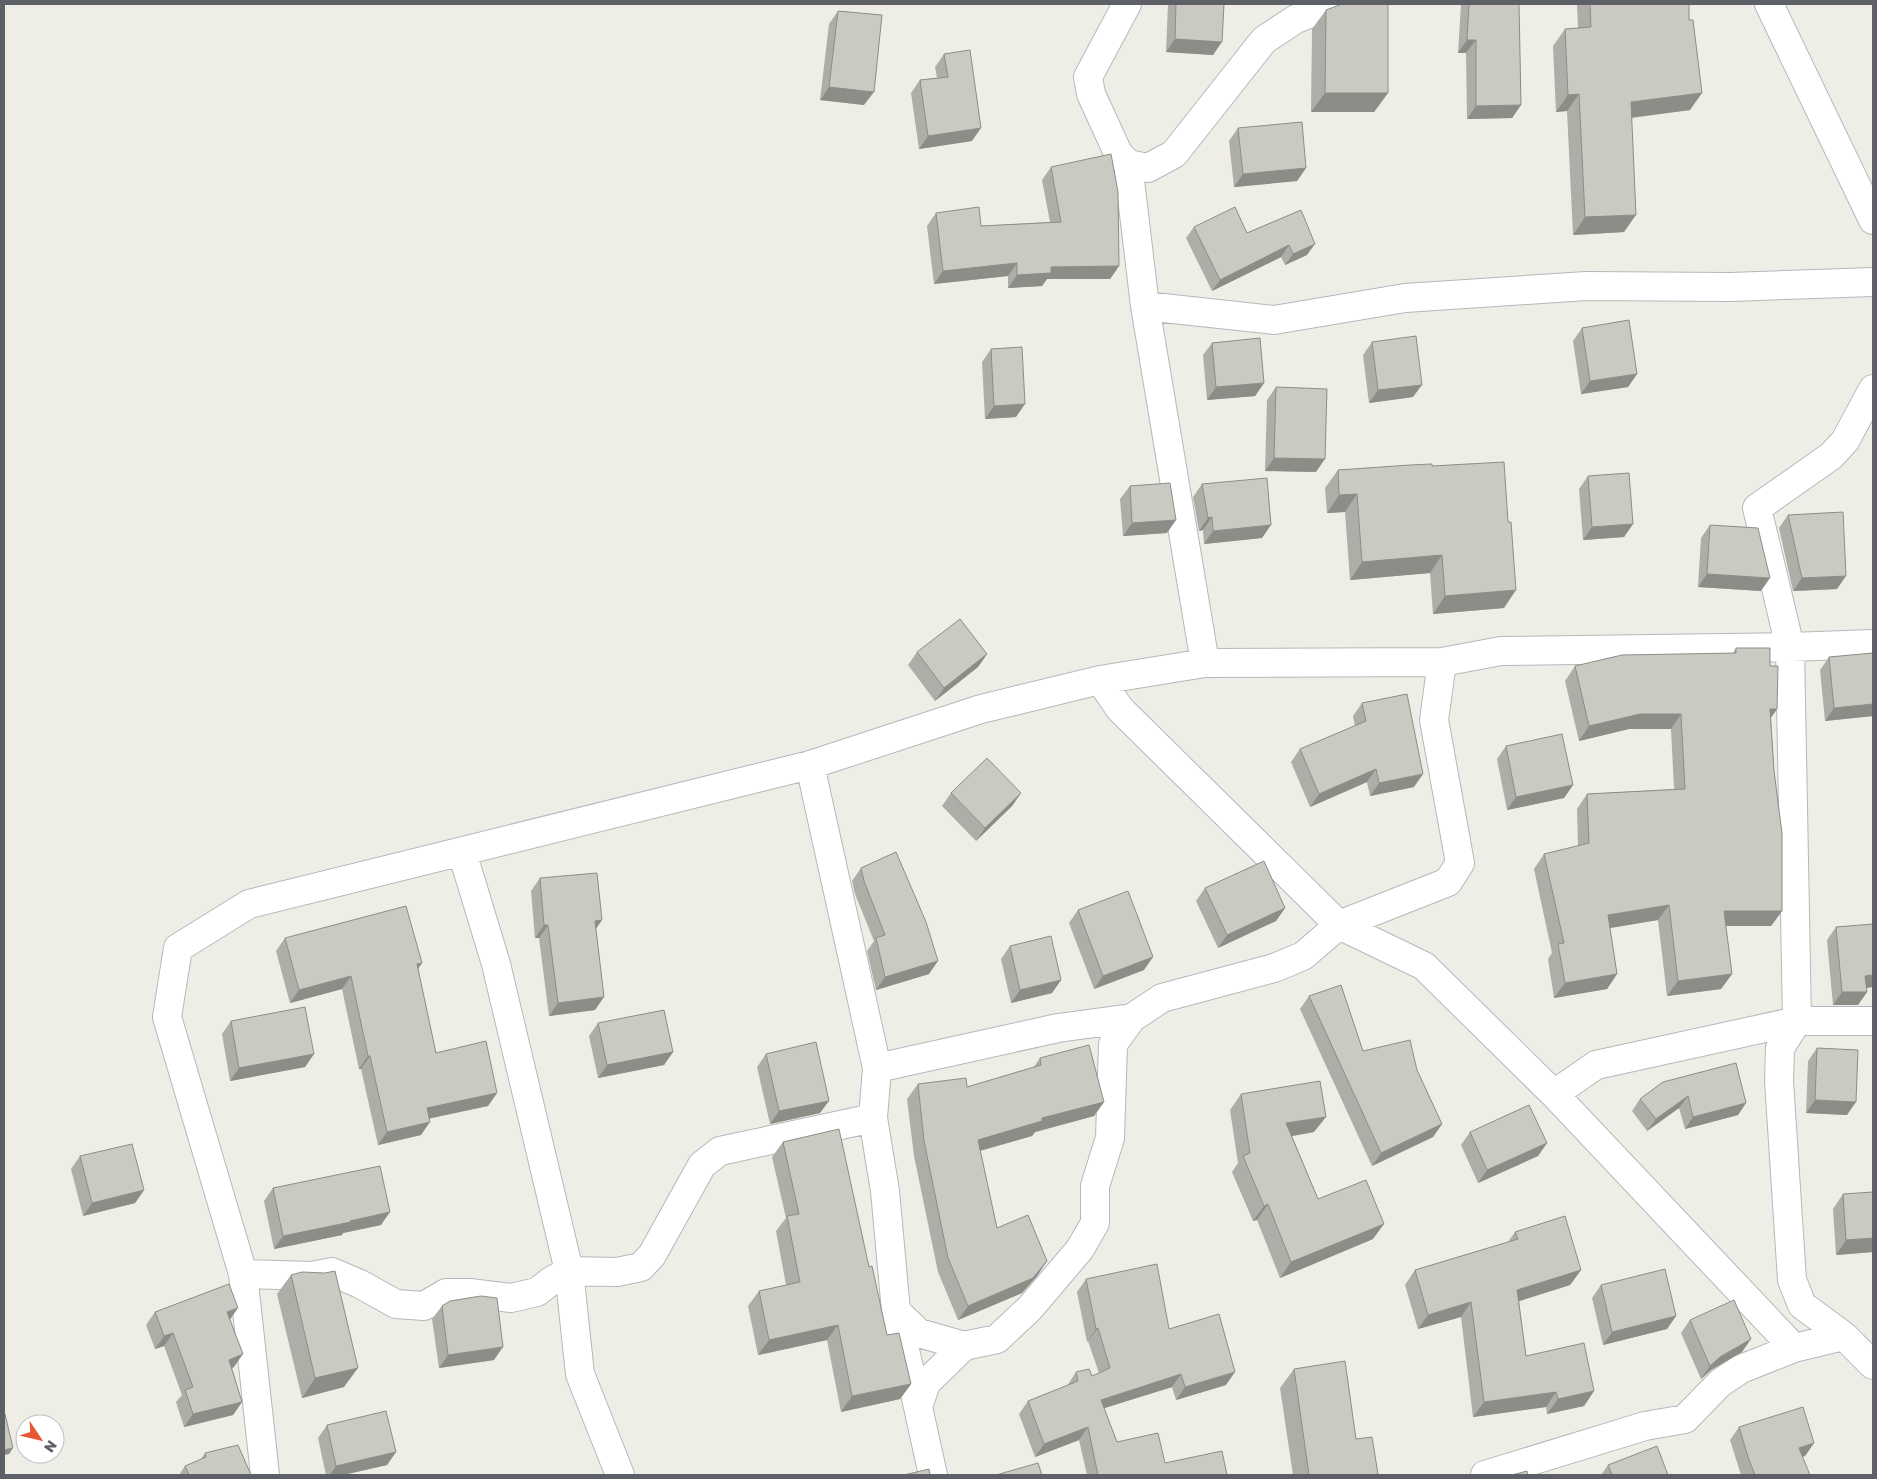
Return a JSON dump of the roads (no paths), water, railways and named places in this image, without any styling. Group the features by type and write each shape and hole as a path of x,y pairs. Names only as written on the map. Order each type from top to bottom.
{"street":[{"path":"1127,4 1088,77 1091,94 1118,153 1128,164 1145,306 1205,663"},
{"path":"1128,164 1148,168 1174,154 1264,40 1296,19 1334,4"},
{"path":"1769,4 1873,220"},
{"path":"1145,306 1274,320 1405,298 1586,286 1730,287 1873,282"},
{"path":"1794,1348 1802,1306 1792,1280 1779,1081 1780,1048 1797,1021 1790,648 1757,508 1832,456 1845,441 1873,389"},
{"path":"265,1475 244,1274 167,1017 178,948 250,904 810,765 981,709 1100,680 1205,663 1442,662 1501,651 1790,648 1873,644"},
{"path":"896,1311 918,1333 964,1346 997,1339 1030,1308 1080,1249 1095,1222 1095,1186 1110,1138 1113,1044 1132,1018 1162,998 1274,968 1303,956 1339,925 1448,882 1460,863 1434,720 1442,662"},
{"path":"1100,680 1120,709 1339,925 1424,966 1554,1094 1794,1348"},
{"path":"810,765 877,1068 873,1118 885,1191 896,1311 933,1475"},
{"path":"462,852 496,964 568,1271 580,1374 620,1475"},
{"path":"877,1068 1058,1028 1132,1018"},
{"path":"1554,1094 1596,1064 1797,1021 1873,1021"},
{"path":"244,1274 312,1276 332,1272 360,1284 396,1304 424,1306 446,1294 470,1293 511,1298 537,1292 568,1271 617,1272 641,1266 652,1255 702,1166 720,1151 873,1118"},
{"path":"1802,1306 1844,1336 1873,1365"},
{"path":"1485,1475 1645,1426 1685,1419 1720,1383 1741,1369 1794,1348 1844,1336"},
{"path":"918,1408 926,1383 964,1346"}]}
